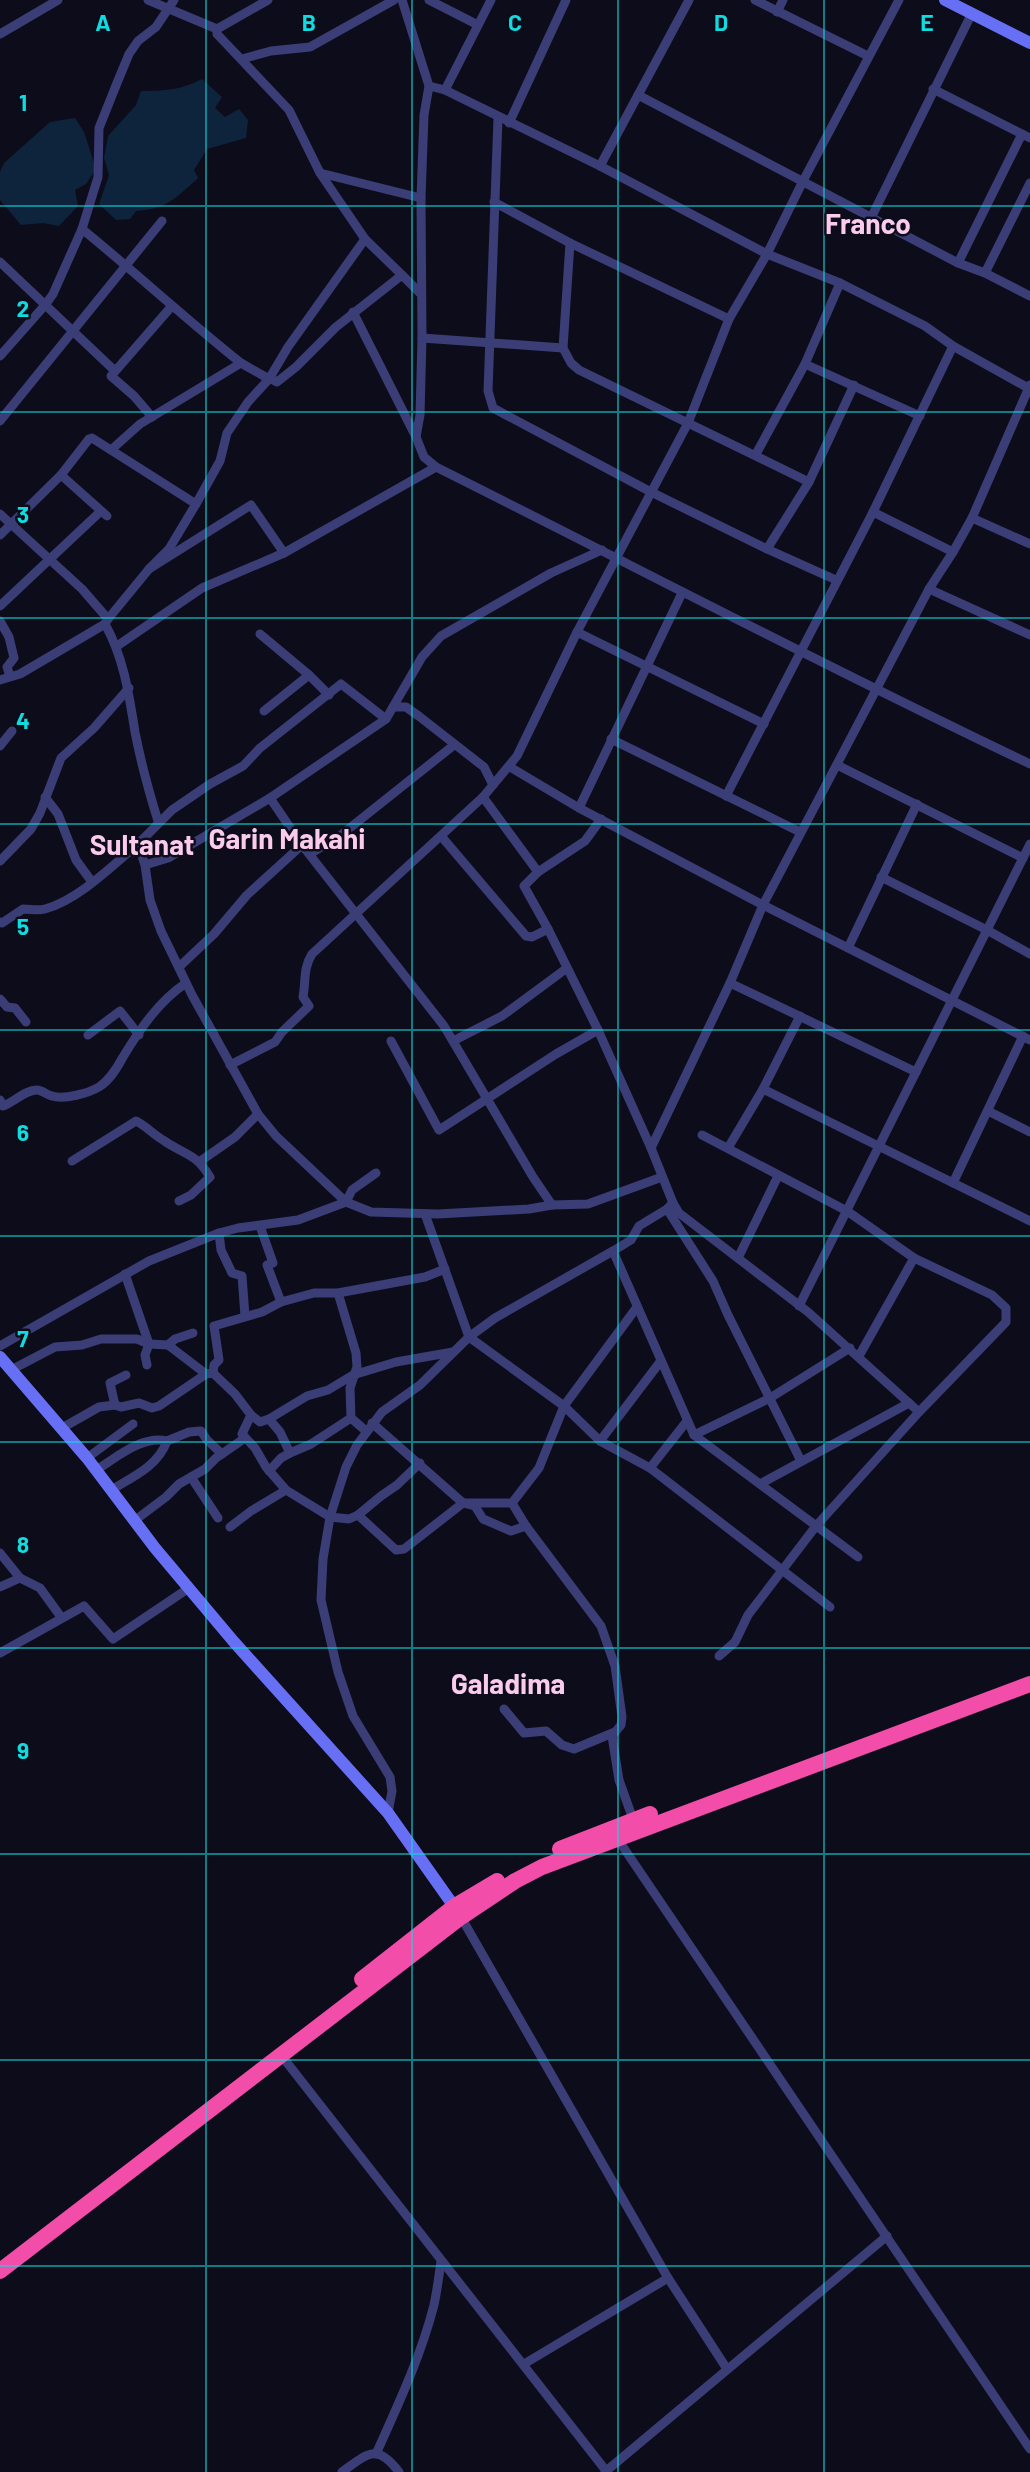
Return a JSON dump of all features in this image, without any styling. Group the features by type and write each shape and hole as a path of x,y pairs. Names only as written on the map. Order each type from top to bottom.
{"highway":[{"path":"0,2271 276,2047 458,1912 593,1841 1030,1673"},
{"path":"593,1841 617,1838 635,1825 1030,1684"},
{"path":"0,2259 281,2055 458,1912"}],"street":[{"path":"0,34 58,0"},
{"path":"148,0 217,29"},
{"path":"0,356 46,304 82,229 98,177 99,128 130,54 138,41 156,27 174,0"},
{"path":"217,29 268,0"},
{"path":"242,59 271,51 310,47 394,0"},
{"path":"402,0 429,86 424,115 420,293 422,338 420,415 416,437"},
{"path":"429,0 478,25"},
{"path":"445,90 491,0"},
{"path":"509,123 566,0"},
{"path":"600,166 689,0"},
{"path":"755,0 868,56"},
{"path":"777,12 783,0"},
{"path":"230,1065 275,1042 309,1006 303,997 306,963 312,954 483,797 517,756 577,632 688,423 729,319 767,254 899,0"},
{"path":"945,0 1030,43"},
{"path":"872,216 971,13"},
{"path":"217,29 218,34 289,110 320,173 365,239 420,293"},
{"path":"429,86 445,90 600,166 767,254 839,283 925,326 953,346 1030,387 972,518 929,589 763,905 730,983 651,1148"},
{"path":"933,89 1026,136 958,263"},
{"path":"638,95 958,263 985,273 1030,296"},
{"path":"498,118 488,391 493,408 651,492 836,580"},
{"path":"320,173 421,198"},
{"path":"985,273 1030,183"},
{"path":"494,202 570,243 729,319"},
{"path":"0,421 162,221"},
{"path":"82,229 127,265 171,307 241,363 277,382 353,312 402,275"},
{"path":"0,680 20,674 106,622 121,607 149,569 169,549 220,461 227,433 248,402 270,379 288,347 365,239"},
{"path":"570,243 563,348 570,363 579,370 809,482"},
{"path":"0,262 116,370"},
{"path":"756,454 805,364 839,283"},
{"path":"152,417 134,396 111,376 171,307"},
{"path":"353,312 424,457 436,467 876,691 1030,764"},
{"path":"422,338 563,348"},
{"path":"726,796 873,512 953,346"},
{"path":"111,450 125,436 152,417 241,363"},
{"path":"805,364 920,416"},
{"path":"767,549 809,482 854,385"},
{"path":"0,535 61,475 89,439 96,440 196,504"},
{"path":"117,646 202,588 284,552 436,467"},
{"path":"0,606 104,513 61,475"},
{"path":"149,569 251,505 284,552"},
{"path":"873,512 953,552"},
{"path":"0,514 82,589 106,622 117,646 129,688 138,746 158,821"},
{"path":"972,518 1030,544"},
{"path":"145,866 168,858 270,798 386,719 422,657 441,636 551,573 602,550"},
{"path":"929,589 1030,635"},
{"path":"579,808 682,593"},
{"path":"0,621 9,637 14,658 6,667 10,676"},
{"path":"577,632 764,724"},
{"path":"260,634 329,695"},
{"path":"264,711 309,675"},
{"path":"0,922 23,909 35,911 48,908 92,882 138,844 158,821 209,784 243,766 260,748 342,684 386,719"},
{"path":"0,862 31,829 40,814 61,758 94,728 129,688"},
{"path":"393,707 406,707 484,767 493,785"},
{"path":"0,746 12,731"},
{"path":"611,739 800,832"},
{"path":"310,854 341,835 454,746"},
{"path":"837,765 1023,858"},
{"path":"510,767 579,808 763,905 1026,1038 953,1183"},
{"path":"45,797 58,814 76,860 92,882"},
{"path":"483,797 538,872"},
{"path":"270,798 302,845 438,1017 552,1205"},
{"path":"848,948 917,804"},
{"path":"601,819 585,841 526,881 524,887 598,1030 651,1148 670,1206 713,1281 727,1315 801,1461"},
{"path":"441,836 526,936 535,936 548,929"},
{"path":"138,844 161,931 186,984 258,1115 276,1136 346,1202 371,1212 425,1214 529,1209 588,1204 662,1177"},
{"path":"800,1306 1030,844"},
{"path":"179,967 214,934 247,895 302,845"},
{"path":"881,877 1030,954"},
{"path":"453,1041 502,1016 567,968"},
{"path":"730,983 916,1072"},
{"path":"0,1100 3,1106 36,1090 53,1097 67,1097 97,1088 115,1071 153,1012 170,994 186,984"},
{"path":"0,999 7,1007 15,1008 26,1022"},
{"path":"88,1035 120,1011 139,1035"},
{"path":"728,1148 763,1089 800,1016"},
{"path":"391,1041 439,1130 598,1030"},
{"path":"763,1089 1030,1221"},
{"path":"988,1111 1030,1132"},
{"path":"199,1162 235,1137 258,1115"},
{"path":"72,1160 136,1121 145,1125 165,1143 188,1153 210,1177 191,1195 179,1201"},
{"path":"702,1135 846,1211 914,1258 992,1295 1006,1308 1006,1322 919,1412 816,1526 748,1615 735,1642 719,1656"},
{"path":"0,1346 149,1261 219,1233 298,1220 346,1202 352,1190 376,1173"},
{"path":"738,1258 778,1176"},
{"path":"670,1206 800,1306 919,1412"},
{"path":"388,1813 392,1791 390,1777 353,1716 338,1672 321,1600 323,1559 330,1517 346,1467 369,1427 392,1404 420,1385 469,1337 495,1318 631,1240 639,1226 670,1206"},
{"path":"425,1214 469,1337 564,1406 600,1441 650,1468 830,1607"},
{"path":"260,1226 273,1263 267,1265 281,1302"},
{"path":"219,1233 221,1250 232,1273 242,1276 244,1316"},
{"path":"613,1251 694,1435 858,1557"},
{"path":"859,1356 914,1258"},
{"path":"62,1428 99,1407 121,1407 139,1403 152,1408 170,1400 209,1374 219,1360 214,1326 314,1293 338,1293 425,1277 445,1269"},
{"path":"125,1274 149,1344 145,1355 147,1365"},
{"path":"338,1293 356,1353 357,1367 349,1388 351,1418"},
{"path":"512,1503 539,1468 564,1406 637,1307"},
{"path":"168,1345 175,1339 193,1333"},
{"path":"11,1370 55,1346 82,1345 101,1339 136,1339 149,1344 168,1345 235,1394 260,1422 307,1396 328,1390 353,1376 396,1362 453,1352"},
{"path":"694,1435 769,1398 850,1348"},
{"path":"0,1357 88,1458 134,1521 189,1588 388,1813 458,1912 668,2278 727,2370"},
{"path":"600,1441 660,1362"},
{"path":"115,1405 110,1383 127,1375"},
{"path":"760,1484 909,1403"},
{"path":"251,1415 243,1430 245,1438 255,1448 269,1471 286,1490 330,1517 349,1519 358,1515 420,1463"},
{"path":"351,1418 369,1427 420,1463 463,1503 475,1506 483,1520 510,1531 526,1526"},
{"path":"269,1471 281,1458 311,1444 351,1418"},
{"path":"269,1419 280,1432 290,1453"},
{"path":"650,1468 687,1421"},
{"path":"88,1458 133,1424"},
{"path":"96,1470 138,1444 167,1441 189,1432 201,1431 222,1454"},
{"path":"134,1521 179,1484 245,1438"},
{"path":"111,1490 153,1464 167,1441"},
{"path":"191,1477 218,1518"},
{"path":"230,1527 286,1490"},
{"path":"358,1515 396,1550 404,1549 463,1503 512,1503"},
{"path":"512,1503 526,1526 601,1626 608,1642 617,1677 622,1717 621,1726 612,1737 619,1780 635,1825"},
{"path":"0,1553 20,1578 40,1588 61,1617"},
{"path":"0,1587 20,1578"},
{"path":"0,1653 84,1606 113,1639 189,1588"},
{"path":"504,1709 524,1733 546,1731 562,1745 574,1749 616,1732"},
{"path":"617,1838 1030,2449"},
{"path":"281,2055 606,2472 887,2236"},
{"path":"376,2454 402,2396 428,2326 435,2303 441,2261"},
{"path":"524,2364 668,2278"},
{"path":"342,2472 359,2460 376,2454 387,2456 399,2472"}],"water":[{"path":"202,79 222,97 215,108 225,117 239,109 248,120 246,138 207,149 194,170 198,178 170,201 156,208 136,211 130,219 116,220 99,204 109,175 104,158 108,136 136,105 141,91 172,89"},
{"path":"75,118 84,132 96,169 86,184 75,190 78,206 59,226 43,223 21,225 0,200 0,172 4,163 50,122"}],"district":[{"name":"Franco","path":"868,224"},
{"name":"Garin Makahi","path":"287,839"},
{"name":"Sultanat","path":"142,845"},
{"name":"Galadima","path":"508,1684"}]}
